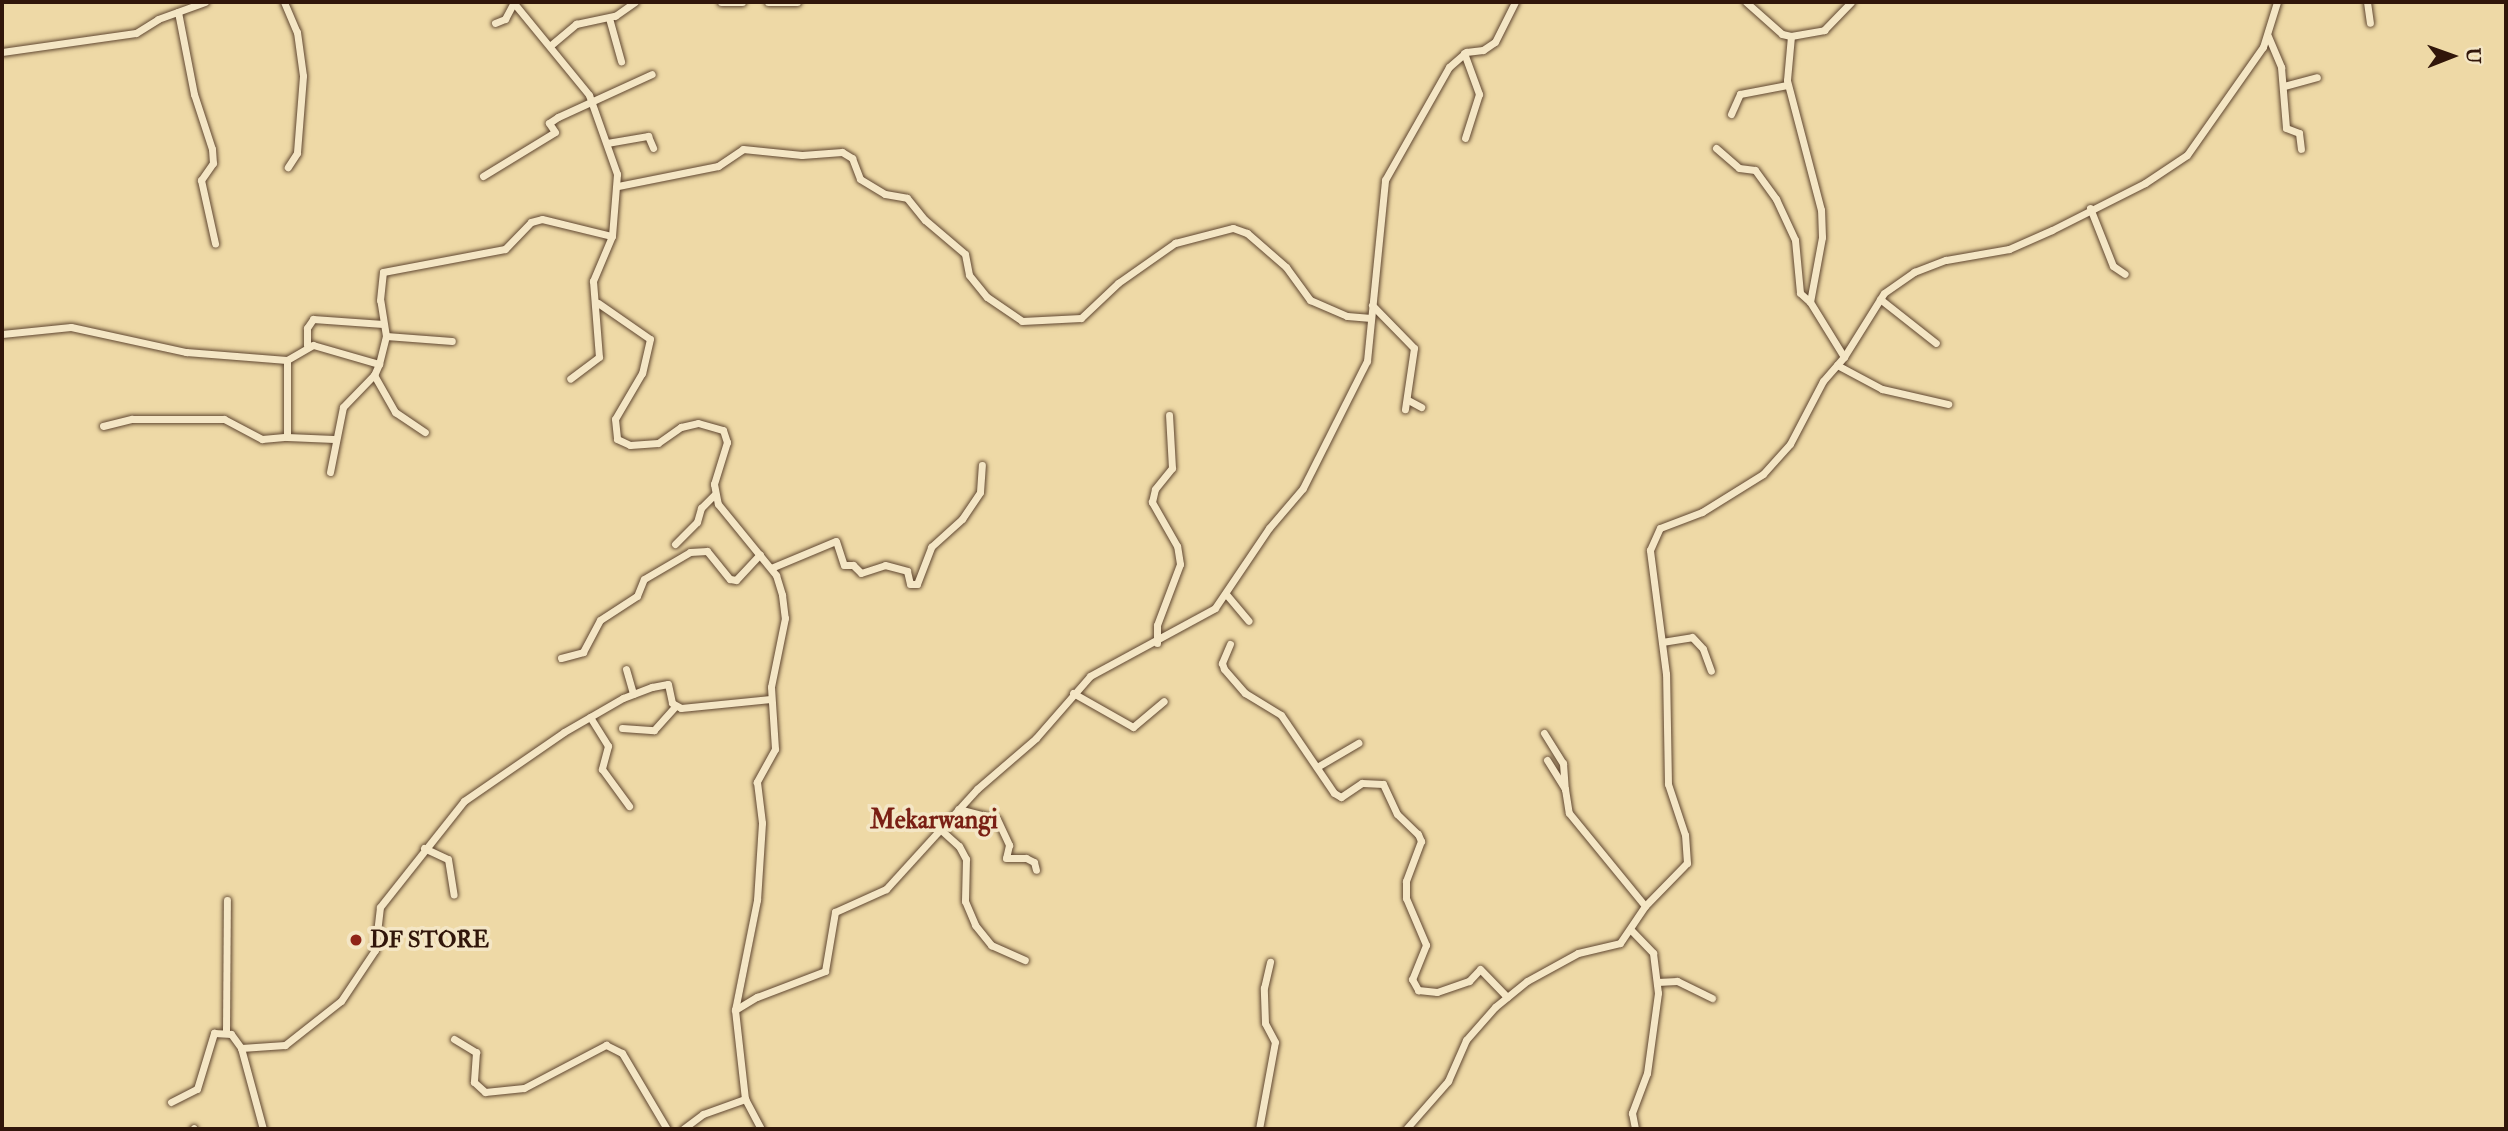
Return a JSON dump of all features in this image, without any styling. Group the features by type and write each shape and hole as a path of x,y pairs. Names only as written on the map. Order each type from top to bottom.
{"street":[{"path":"2,51 136,33 205,2"},
{"path":"284,2 297,32 303,76 297,153 289,167"},
{"path":"495,23 505,19 516,2 551,45 592,101 618,186 612,236 593,281 598,303 598,358 570,379"},
{"path":"551,45 576,24 609,18 635,2"},
{"path":"721,2 742,2"},
{"path":"768,2 797,2"},
{"path":"735,1010 757,997 825,971 829,930 835,912 886,889 958,809 1036,738 1073,693 1102,669 1157,643 1215,608 1226,594 1317,463 1364,369 1385,180 1449,67 1464,53 1483,50 1495,42 1515,2"},
{"path":"1746,2 1782,34 1791,36 1824,30 1851,2"},
{"path":"1406,1129 1448,1081 1466,1040 1507,997 1577,953 1620,943 1645,906 1681,872 1688,856 1668,784 1662,642 1650,568 1654,538 1664,526 1702,512 1756,481 1790,444 1823,381 1844,357 1880,299 1914,272 1945,260 2009,249 2145,183 2186,155 2241,82 2268,36 2277,2"},
{"path":"2367,2 2370,23"},
{"path":"178,12 194,94 212,149 213,163 201,180 215,243"},
{"path":"609,18 621,61"},
{"path":"1791,36 1787,85 1821,210 1821,244 1810,302"},
{"path":"2268,36 2278,54 2284,86 2286,128 2299,133 2301,149"},
{"path":"1464,53 1479,94 1465,138"},
{"path":"483,176 555,132 552,121 652,74"},
{"path":"2284,86 2317,77"},
{"path":"1731,114 1740,94 1787,85"},
{"path":"607,143 648,135 653,148"},
{"path":"1716,148 1739,168 1755,170 1778,202 1795,240 1800,293 1810,302 1844,357"},
{"path":"618,186 718,166 743,149 793,155 845,152 860,179 885,194 907,198 925,220 965,254 969,275 987,298 1030,323 1082,318 1118,283 1175,243 1233,228 1247,233 1286,267 1310,300 1347,316 1371,318"},
{"path":"2091,208 2113,266 2125,274"},
{"path":"330,472 334,439 343,407 373,375 379,364 386,336 383,324 383,272 505,249 531,222 542,219 612,236"},
{"path":"1880,299 1936,344"},
{"path":"598,303 650,339 642,373 613,426 617,439 623,444 645,445 664,441 690,424 719,426 727,442 715,494 701,508 697,522 675,544"},
{"path":"1372,305 1414,348 1405,409"},
{"path":"307,345 307,328 313,319 383,324"},
{"path":"2,334 71,327 186,352 287,360 307,345"},
{"path":"386,336 452,341"},
{"path":"307,345 379,364"},
{"path":"287,360 287,437"},
{"path":"1837,365 1882,389 1948,404"},
{"path":"373,375 396,412 425,432"},
{"path":"1408,400 1421,407"},
{"path":"1157,643 1157,625 1180,564 1177,546 1152,502 1155,489 1172,468 1169,415"},
{"path":"103,426 132,419 224,419 262,439 334,439"},
{"path":"771,568 836,541 844,565 853,565 861,573 886,565 907,571 910,583 917,584 931,547 962,519 980,492 982,465"},
{"path":"715,494 723,513 760,554 780,583 785,618 771,699 775,749 757,782 762,823 757,900 735,1010 745,1099 761,1129"},
{"path":"561,657 583,652 600,621 637,596 644,579 690,552 707,551 736,580 760,554"},
{"path":"1226,594 1249,621"},
{"path":"1662,642 1692,638 1703,649 1712,671"},
{"path":"1230,644 1222,663 1224,669 1245,692 1281,715 1340,797 1362,783 1383,784 1397,814 1418,834 1421,841 1406,881 1406,898 1426,946 1412,979 1418,990 1437,992 1469,981 1480,969 1507,997"},
{"path":"626,669 633,694"},
{"path":"241,1048 285,1045 341,1000 374,950 380,907 424,848 464,801 590,717 633,694 668,684 675,707"},
{"path":"1073,693 1133,727 1164,701"},
{"path":"622,729 654,730 675,707 771,699"},
{"path":"590,717 608,746 602,769 629,806"},
{"path":"1544,733 1563,763 1569,813 1645,906"},
{"path":"1317,766 1358,743"},
{"path":"1547,760 1565,789"},
{"path":"958,809 997,819 1010,845 1006,858 1026,858 1034,862 1036,870"},
{"path":"941,830 959,846 966,859 965,901 975,925 990,944 1025,960"},
{"path":"424,848 448,859 454,895"},
{"path":"227,900 226,1031 241,1048 262,1129"},
{"path":"1630,930 1653,953 1657,982 1647,1073 1632,1114 1635,1129"},
{"path":"1259,1129 1275,1042 1265,1023 1264,988 1270,962"},
{"path":"1657,982 1692,985 1712,998"},
{"path":"171,1102 197,1089 211,1037 226,1031"},
{"path":"454,1039 477,1052 474,1083 485,1092 524,1088 606,1045 628,1061 667,1129"},
{"path":"682,1129 703,1114 745,1099"}],"place":[{"name":"DF STORE","path":"356,940"}],"district":[{"name":"Mekarwangi","path":"934,821"}]}
